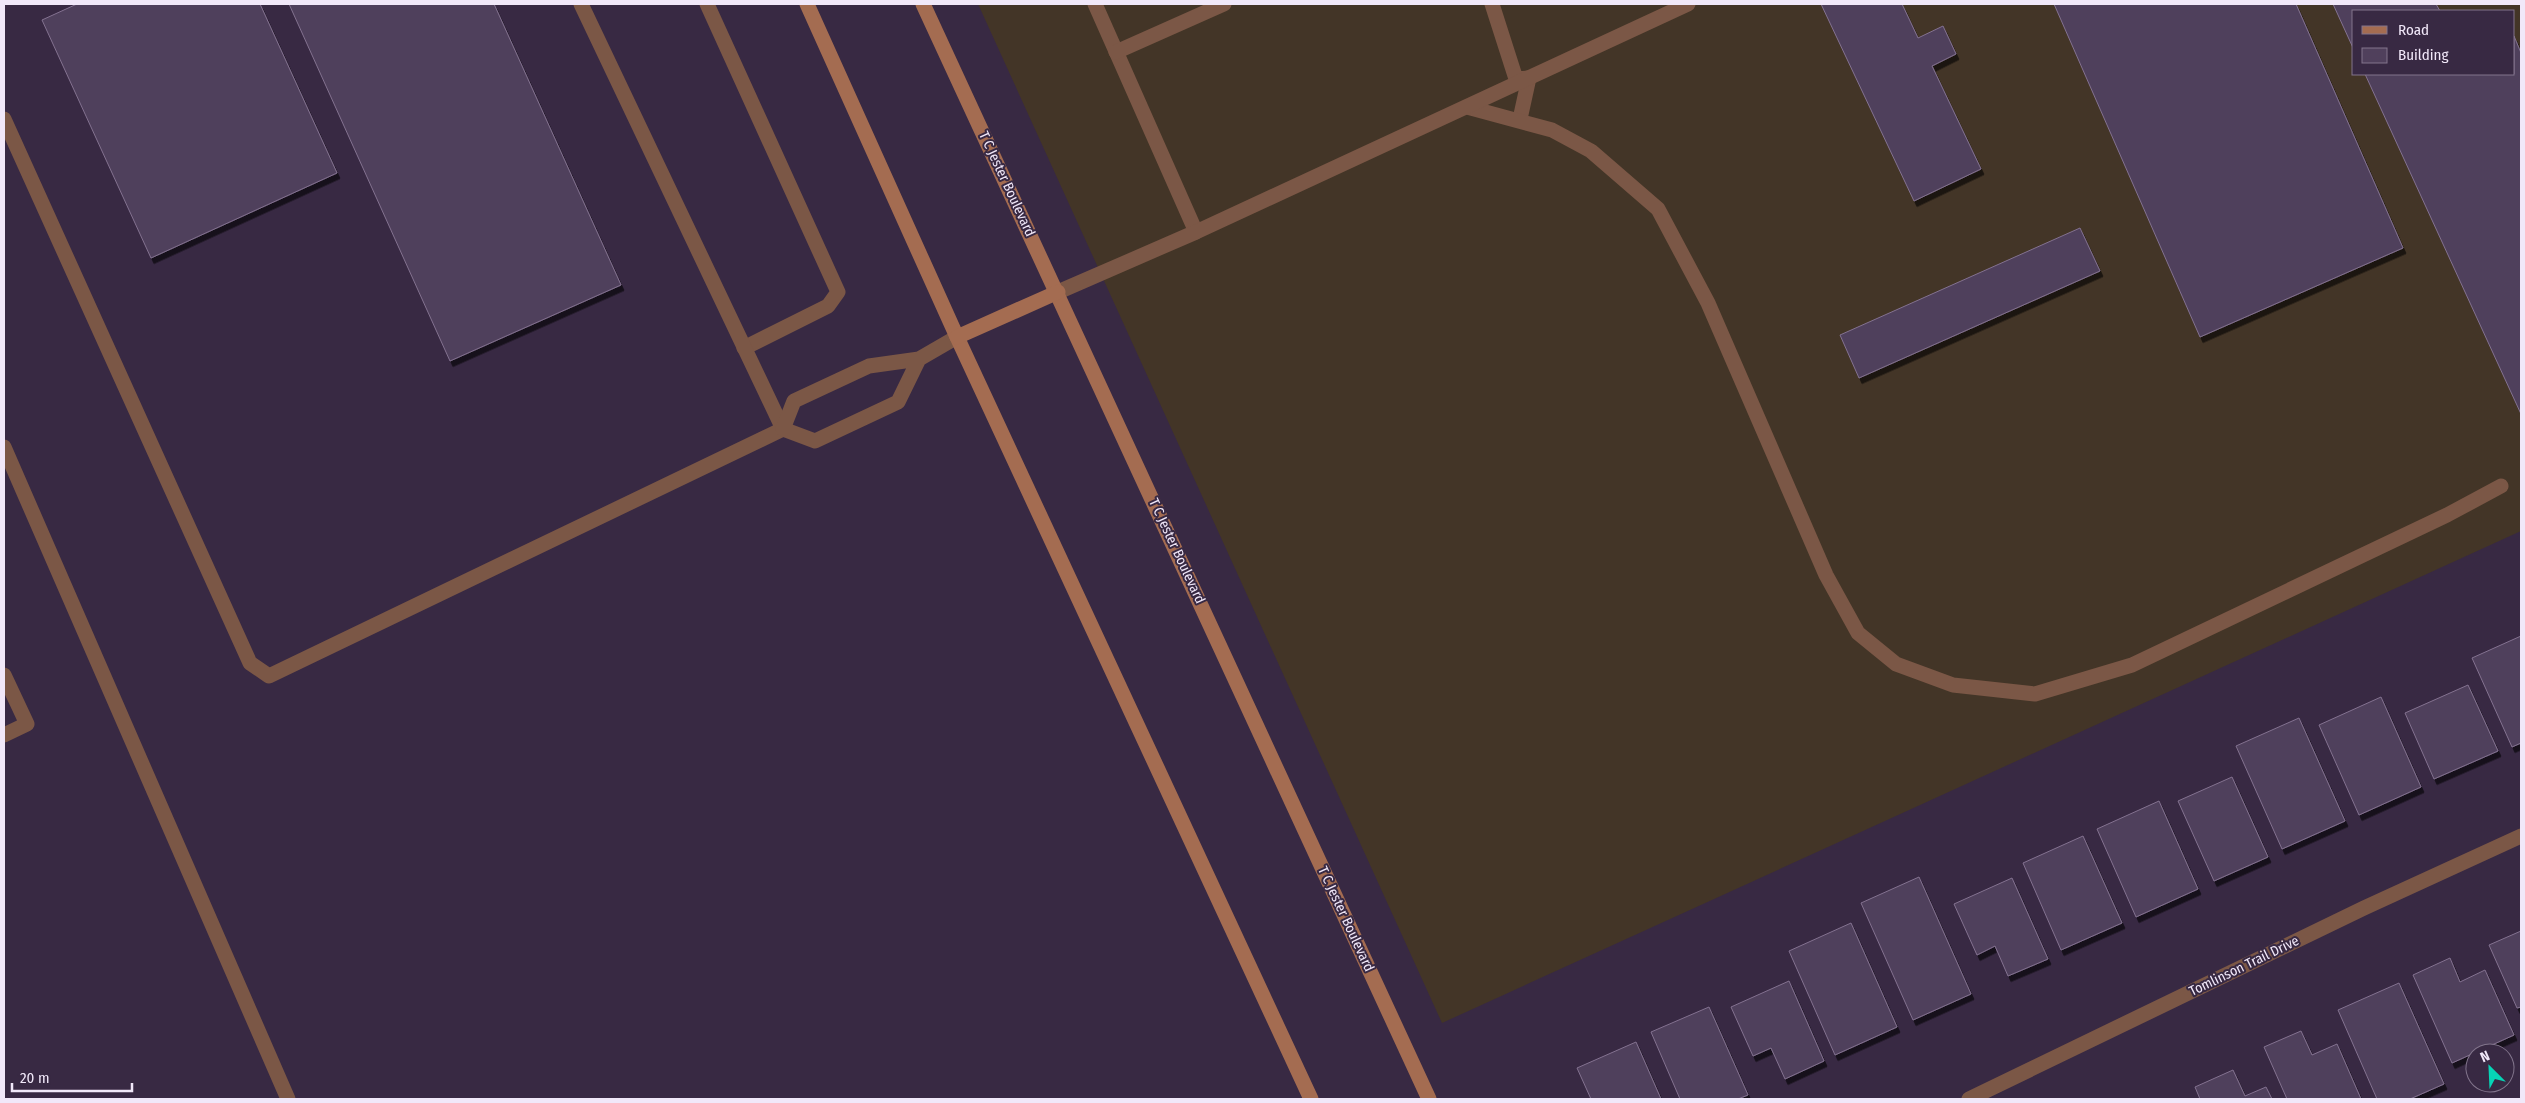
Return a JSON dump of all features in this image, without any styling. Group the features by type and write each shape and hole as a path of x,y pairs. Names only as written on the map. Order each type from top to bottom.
{"main road":[{"path":"806,4 957,337 1311,1099"},
{"name":"T C Jester Boulevard","path":"923,4 1058,292 1429,1099"},
{"path":"957,337 1058,292"}],"street":[{"path":"581,4 783,429 815,440 898,402 919,359"},
{"path":"707,4 838,292 828,306 744,348"},
{"path":"1095,4 1196,232"},
{"path":"1116,52 1224,4"},
{"path":"1492,4 1516,79 1529,78"},
{"path":"1058,292 1196,232 1688,4"},
{"path":"1520,119 1529,78"},
{"path":"1467,106 1520,119 1552,130 1591,151 1658,208 1708,302 1826,575 1858,632 1896,664 1953,685 2036,694 2132,665 2447,514 2500,486"},
{"path":"4,119 250,663 269,676 783,429 794,401 870,366 919,359 957,337"},
{"path":"4,447 288,1099"},
{"path":"4,675 27,724 4,735"},
{"name":"Tomlinson Trail Drive","path":"1969,1099 2364,908 2521,836"}],"shaded area":[{"path":"978,4 2521,4 2521,531 1442,1023"}],"building":[{"path":"77,4 260,4 337,173 151,258 42,20"},
{"path":"289,4 494,4 621,285 450,361"},
{"path":"1821,4 1902,4 1918,38 1943,26 1956,54 1932,66 1981,169 1914,201"},
{"path":"2054,4 2296,4 2403,248 2200,337"},
{"path":"2333,4 2436,4 2439,10 2352,10 2352,46"},
{"path":"2515,38 2521,53 2521,414 2365,75 2515,75"},
{"path":"2080,228 2100,271 1859,378 1840,335"},
{"path":"2521,636 2521,743 2512,747 2472,658"},
{"path":"2468,685 2498,751 2434,779 2405,713"},
{"path":"2381,697 2421,787 2359,815 2319,725"},
{"path":"2299,718 2345,821 2282,849 2236,746"},
{"path":"2232,777 2268,857 2214,881 2178,801"},
{"path":"2159,801 2198,889 2136,917 2097,829"},
{"path":"2083,836 2122,923 2061,950 2023,863"},
{"path":"1919,877 1971,994 1913,1020 1861,903"},
{"path":"2012,878 2048,959 2008,976 1995,946 1977,955 1954,904"},
{"path":"1851,923 1897,1027 1835,1055 1789,951"},
{"path":"2521,931 2521,1007 2517,1008 2489,945"},
{"path":"2450,958 2460,982 2485,970 2514,1035 2496,1043 2465,1043 2465,1057 2452,1063 2413,975"},
{"path":"1789,981 1824,1061 1785,1079 1771,1048 1753,1056 1731,1007"},
{"path":"2399,983 2444,1084 2410,1099 2377,1099 2338,1010"},
{"path":"1709,1007 1748,1095 1738,1099 1680,1099 1651,1032"},
{"path":"2301,1031 2312,1055 2337,1044 2361,1099 2287,1099 2264,1047"},
{"path":"1636,1042 1661,1099 1591,1099 1577,1068"},
{"path":"2233,1070 2245,1096 2266,1087 2272,1099 2200,1099 2195,1087"}]}
